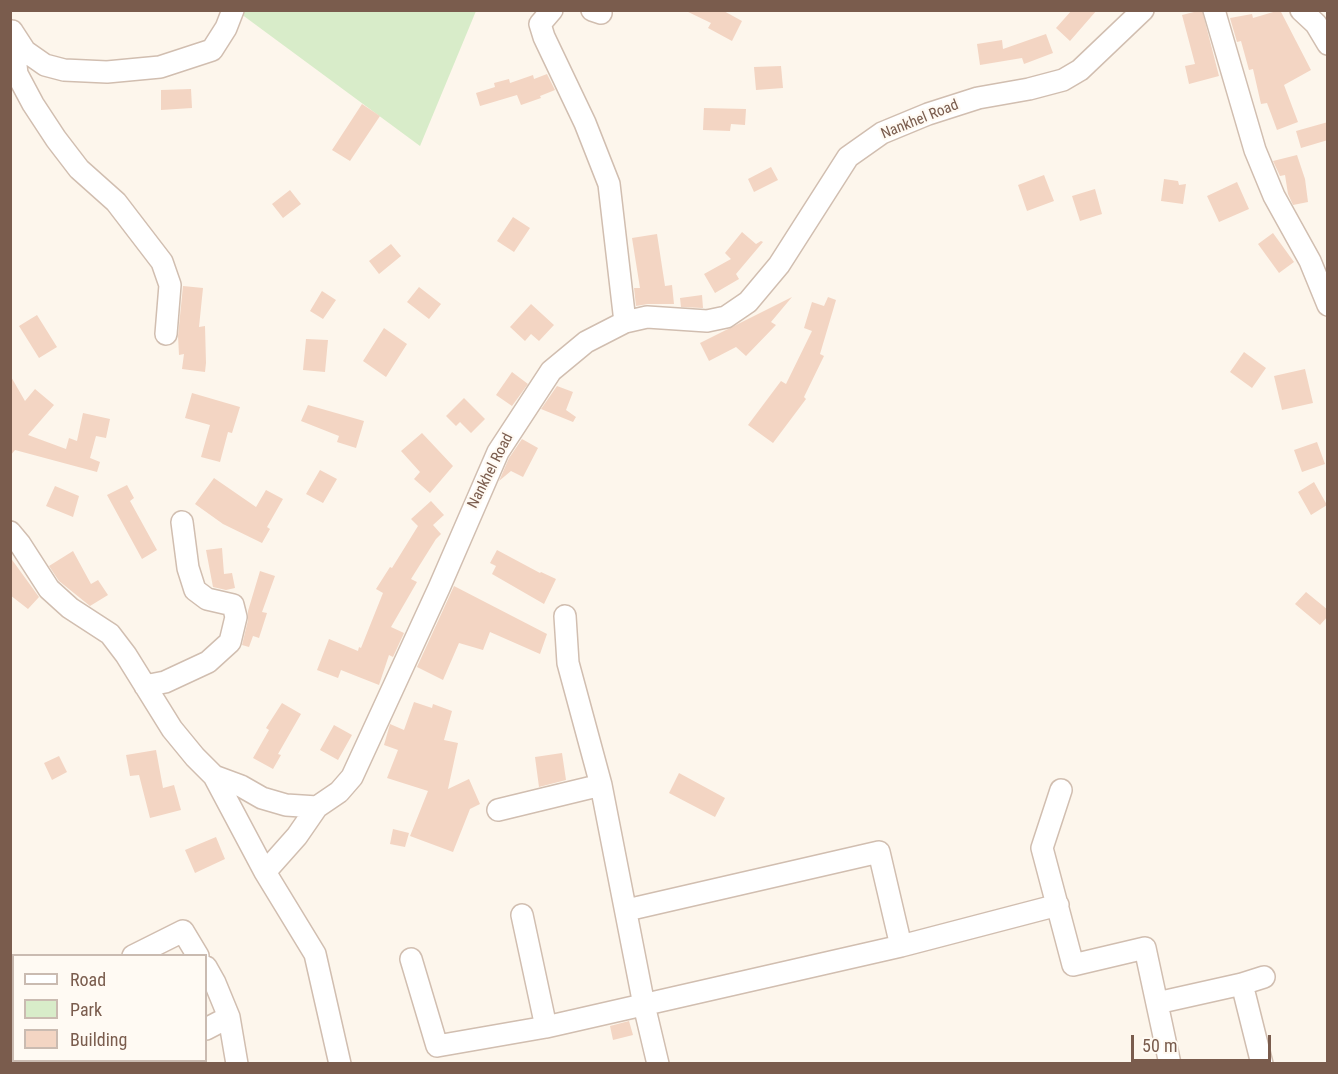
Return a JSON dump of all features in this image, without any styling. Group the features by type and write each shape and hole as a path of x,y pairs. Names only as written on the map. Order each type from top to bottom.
{"street":[{"path":"11,30 25,51 45,64 64,70 107,72 160,67 212,50 226,28 233,10"},
{"path":"552,10 540,24 544,38 585,123 609,184 625,322"},
{"name":"Nankhel Road","path":"317,807 339,792 352,777 439,588 498,452 551,371 586,342 625,322 647,317 707,321 726,317 748,302 779,265 848,157 882,133 928,114 978,98 1063,80 1080,70 1143,10"},
{"path":"1214,10 1255,150 1274,196 1310,261 1328,304"},
{"path":"1301,10 1316,24 1328,44"},
{"path":"11,30 17,74 33,104 79,169 116,202 162,262 170,285 166,334"},
{"path":"145,686 165,682 208,662 230,642 236,617 233,605 207,599 195,590 188,568 182,522"},
{"path":"10,532 49,589 70,608 110,634 126,655 172,729 214,776 265,872 315,954 340,1064"},
{"path":"565,616 568,663 601,785 644,1005 658,1064"},
{"path":"214,776 241,786 262,798 286,805 317,807 297,837 265,872"},
{"path":"498,810 601,785"},
{"path":"1061,790 1042,848 1073,964 1145,948 1170,1064"},
{"path":"627,910 879,852 901,946"},
{"path":"411,959 437,1046 546,1027 644,1005 901,946 1058,905"},
{"path":"522,915 546,1027"},
{"path":"137,954 183,931 197,954"},
{"path":"207,969 229,1017 237,1064"},
{"path":"1157,1003 1264,977"},
{"path":"1242,984 1262,1064"},
{"path":"207,1028 229,1017"}],"green space":[{"path":"237,11 476,11 420,146"}],"building":[{"path":"684,10 722,10 742,21 732,41 708,28 711,23"},
{"path":"1072,10 1097,10 1070,41 1056,28"},
{"path":"1202,10 1219,76 1189,84 1185,66 1195,64 1182,15"},
{"path":"1280,10 1311,70 1284,85 1298,122 1277,130 1267,103 1261,104 1253,69 1249,70 1241,41 1237,42 1230,18 1252,14 1253,18"},
{"path":"1046,34 1053,53 1024,64 1022,58 980,65 977,44 1002,40 1003,49"},
{"path":"781,66 783,88 756,90 754,67"},
{"path":"547,74 555,90 540,96 541,98 521,105 517,95 480,106 476,93 495,87 494,83 509,79 510,83 533,75 534,79"},
{"path":"191,89 192,108 161,110 161,90"},
{"path":"362,104 380,116 350,161 332,150"},
{"path":"704,108 746,109 745,125 731,124 730,131 703,130"},
{"path":"1328,122 1328,140 1301,148 1296,131"},
{"path":"1297,155 1305,179 1308,202 1293,205 1288,194 1285,175 1280,176 1273,161"},
{"path":"771,167 778,180 754,192 748,179"},
{"path":"1044,175 1054,201 1027,211 1018,185"},
{"path":"1164,179 1178,181 1179,185 1186,184 1183,204 1161,201"},
{"path":"1237,182 1249,209 1219,222 1207,196"},
{"path":"1095,189 1102,214 1080,221 1072,196"},
{"path":"290,190 301,204 283,218 272,204"},
{"path":"513,217 530,228 514,252 497,241"},
{"path":"742,232 756,244 763,242 736,274 739,279 715,293 704,274 731,259 725,253"},
{"path":"1273,233 1294,262 1279,273 1258,244"},
{"path":"657,234 665,286 672,285 674,304 636,306 634,288 640,288 632,238"},
{"path":"391,244 401,256 379,274 369,261"},
{"path":"183,286 203,288 199,327 205,326 205,372 182,369 184,354 179,355 178,336"},
{"path":"419,287 441,304 429,319 407,302"},
{"path":"322,291 336,300 323,319 310,311"},
{"path":"702,295 703,308 681,307 680,298"},
{"path":"792,297 771,322 776,325 746,356 736,347 709,361 700,343"},
{"path":"828,297 836,300 820,354 824,356 804,397 806,399 773,443 748,425 781,381 786,384 812,331 804,328 812,302 824,306"},
{"path":"531,304 554,325 539,341 531,334 525,341 510,327"},
{"path":"37,315 57,347 39,358 19,326"},
{"path":"384,328 407,344 386,377 363,361"},
{"path":"306,339 328,340 325,372 303,370"},
{"path":"1244,352 1266,368 1252,388 1230,372"},
{"path":"1305,369 1313,403 1282,410 1274,376"},
{"path":"512,372 528,384 512,406 496,395"},
{"path":"10,375 25,401 35,389 54,405 28,435 66,449 69,438 77,441 83,413 110,419 106,438 96,436 90,458 100,462 97,472 15,450 10,456"},
{"path":"557,386 573,392 566,410 576,417 573,422 541,409"},
{"path":"192,393 240,407 232,433 228,432 220,462 201,457 210,425 185,418"},
{"path":"464,398 485,419 471,433 460,422 456,426 446,416"},
{"path":"308,405 364,421 356,448 337,442 339,436 301,421"},
{"path":"422,433 453,466 430,493 414,479 420,472 401,451"},
{"path":"522,439 538,448 523,477 511,471 499,481 509,458"},
{"path":"1317,442 1325,464 1302,472 1294,450"},
{"path":"320,470 337,479 323,503 306,494"},
{"path":"214,478 256,507 266,490 283,499 267,527 270,529 262,543 223,524 195,504"},
{"path":"1314,482 1327,505 1311,515 1298,492"},
{"path":"127,485 134,498 130,501 157,550 142,559 107,495"},
{"path":"55,486 79,496 73,517 46,506"},
{"path":"431,501 444,515 433,525 441,534 411,579 417,582 391,627 404,633 393,657 389,655 379,685 341,670 338,678 317,670 329,639 358,651 359,647 361,648 383,593 376,589 418,526 411,519"},
{"path":"222,548 224,574 232,573 235,588 226,590 213,587 206,550"},
{"path":"497,550 556,579 544,604 492,574 496,566 490,563"},
{"path":"73,551 91,584 98,580 108,595 90,606 59,581 49,566"},
{"path":"10,557 39,597 28,609 10,595"},
{"path":"260,571 275,576 262,612 267,613 259,638 253,636 249,647 242,645 248,611"},
{"path":"454,586 547,634 540,654 490,632 483,650 459,643 443,680 417,667"},
{"path":"1306,592 1328,610 1328,616 1320,625 1295,604"},
{"path":"414,702 432,708 433,704 452,711 444,740 458,743 448,789 469,779 480,804 470,809 453,852 410,836 428,791 387,778 398,750 384,745 390,724 404,730"},
{"path":"282,703 301,714 278,754 281,755 273,769 253,758 269,730 266,728"},
{"path":"334,725 352,735 338,760 320,750"},
{"path":"156,750 163,788 174,785 181,810 150,818 139,775 130,776 126,755"},
{"path":"562,753 566,780 539,787 535,757"},
{"path":"59,756 67,772 52,780 44,763"},
{"path":"679,773 725,798 715,817 669,793"},
{"path":"393,829 409,833 405,847 390,844"},
{"path":"216,837 225,859 195,873 185,850"},
{"path":"629,1021 633,1035 613,1040 610,1026"}]}
